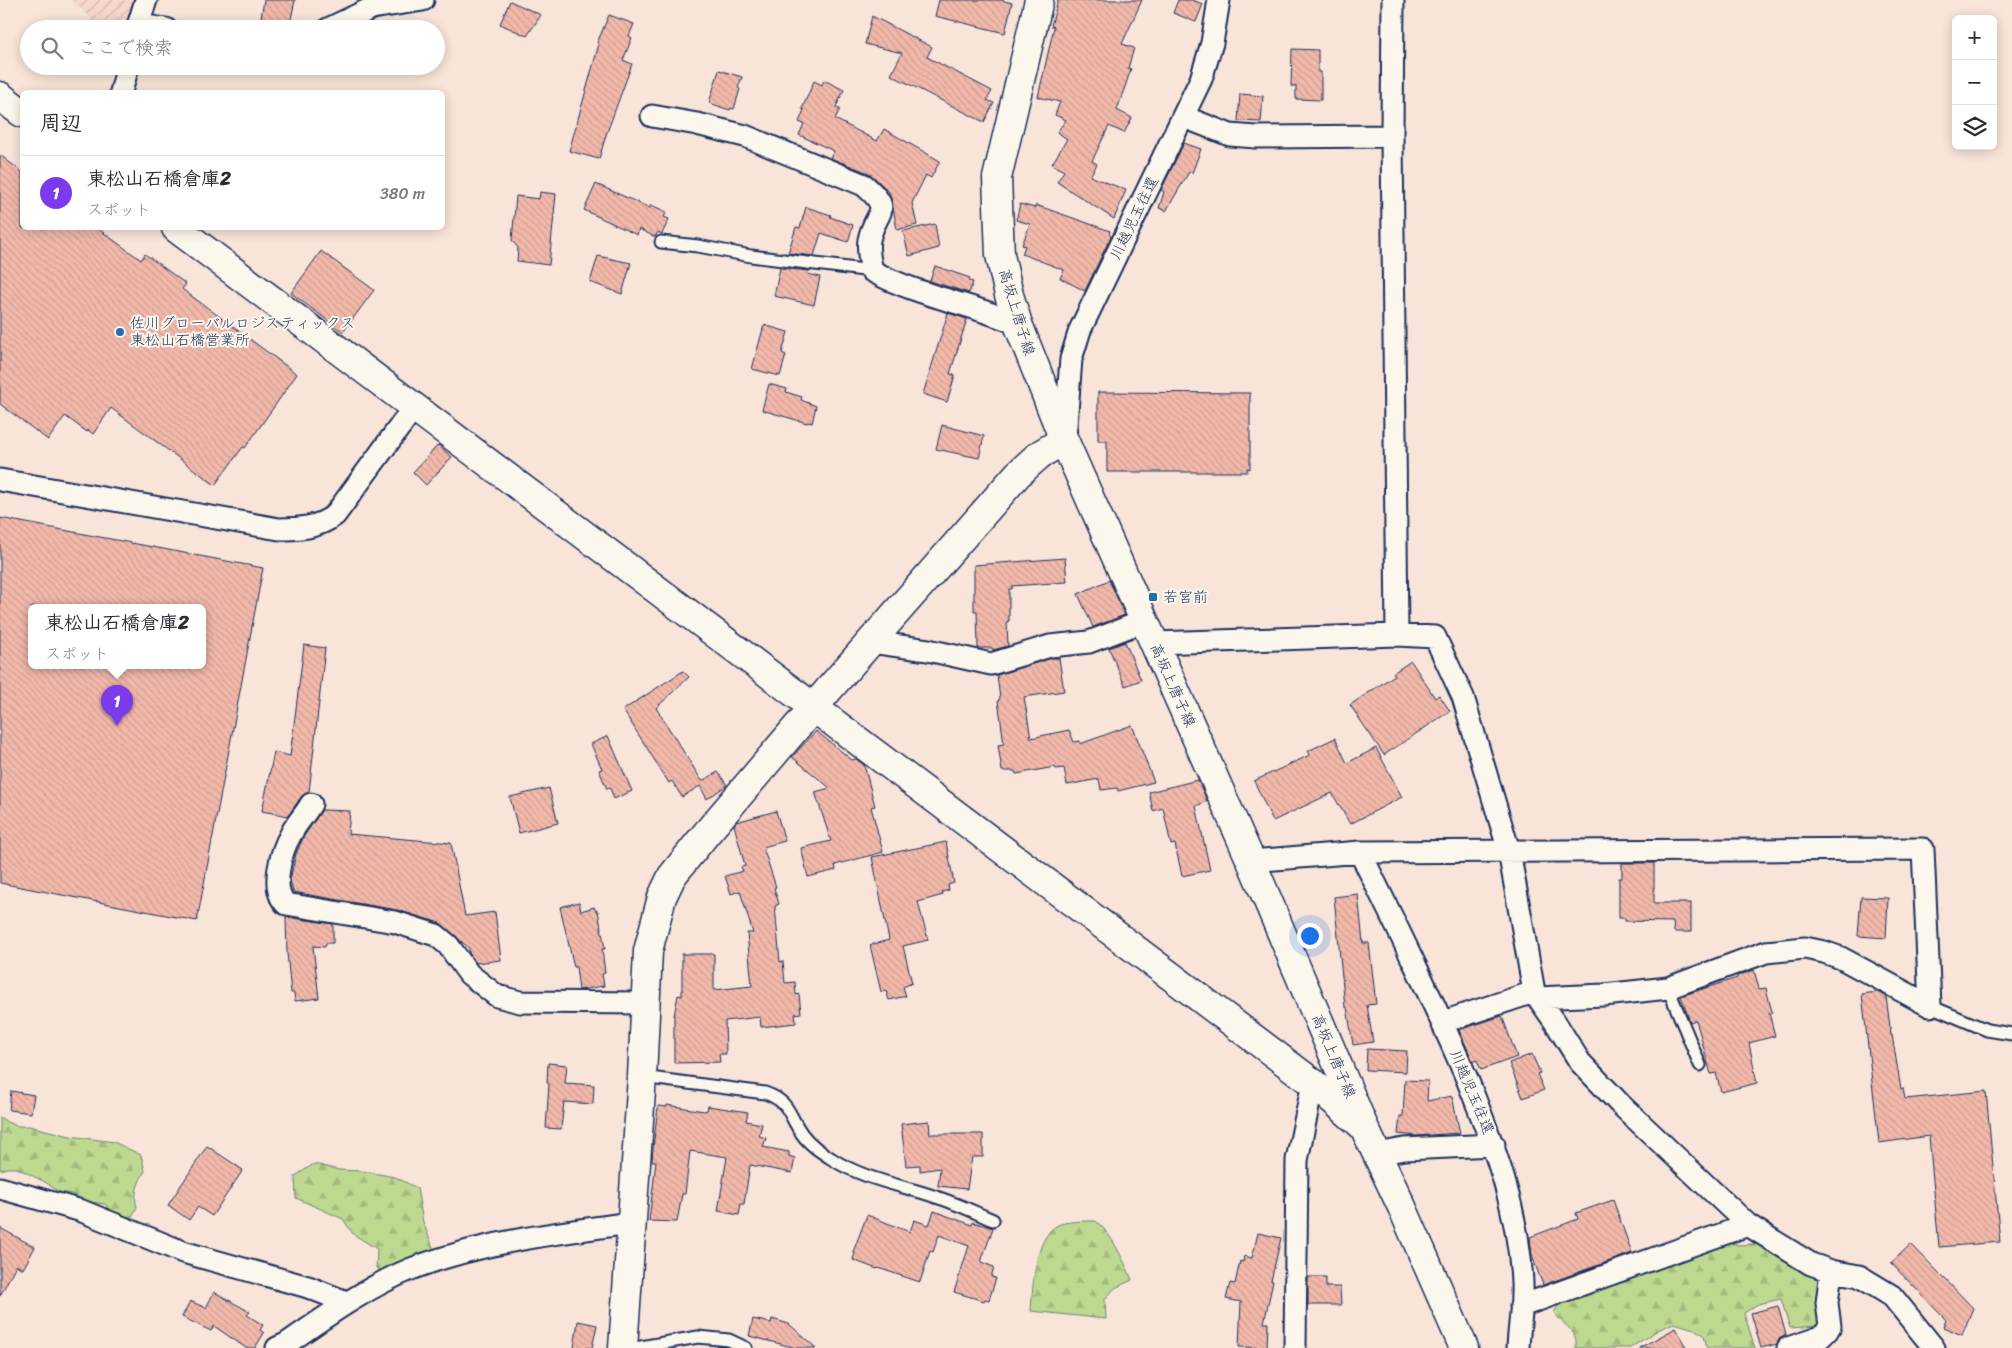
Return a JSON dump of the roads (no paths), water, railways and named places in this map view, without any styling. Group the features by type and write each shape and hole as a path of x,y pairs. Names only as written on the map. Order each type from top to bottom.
{"street":[{"path":"140,20 146,0"},
{"path":"347,20 372,8 423,0"},
{"name":"高坂上唐子線","path":"1038,0 998,178 1000,256 1018,324 1064,440 1251,861 1364,1127 1402,1207 1464,1348"},
{"name":"川越児玉往還","path":"1064,440 1072,359 1080,330 1201,79 1212,43 1219,0"},
{"path":"1393,0 1392,136 1398,635"},
{"path":"122,90 126,75"},
{"path":"0,96 20,111"},
{"path":"652,116 697,124 745,136 864,185 879,198 882,208 869,239 869,256 872,271 918,291 995,314 1018,324"},
{"path":"1184,116 1230,135 1256,137 1392,136"},
{"path":"179,230 1313,1083 1364,1127"},
{"path":"0,480 279,529 308,527 328,521 335,515 415,406"},
{"path":"624,1348 642,1078 648,951 662,897 672,876 814,707 1018,474 1039,455 1064,440"},
{"path":"871,642 928,650 991,664 1050,646 1089,642 1149,632 1435,637 1463,697 1509,851 1536,995 1580,1062 1621,1105 1748,1225 1811,1264 1859,1276 1892,1296 1934,1348"},
{"path":"311,804 292,832 280,862 278,885 280,899 286,904 395,922 436,936 448,945 470,974 497,996 520,1002 645,1003"},
{"path":"1251,861 1360,852 1923,849 1930,1006"},
{"name":"川越児玉往還","path":"1360,852 1443,1022 1494,1145 1511,1202 1517,1234 1522,1284 1518,1348"},
{"path":"1443,1022 1536,995 1604,995 1668,988 1766,952 1805,948 1841,958 1930,1006"},
{"path":"1295,1348 1298,1160 1313,1083"},
{"path":"1377,1154 1404,1149 1494,1145"},
{"path":"0,1188 82,1211 183,1252 308,1287 346,1302"},
{"path":"277,1348 286,1344 346,1302 410,1270 468,1252 530,1237 631,1223"},
{"path":"1521,1306 1748,1225"},
{"path":"1788,1348 1821,1337 1828,1331 1830,1326 1827,1303 1831,1270"}],"lane":[{"path":"661,242 698,246 751,256 872,271"},
{"path":"1668,988 1700,1064"},
{"path":"1930,1006 1986,1030 2012,1034"},
{"path":"642,1078 765,1093 779,1098 786,1105 802,1134 812,1146 833,1160 882,1181 936,1197 994,1220"},
{"path":"635,1348 698,1337 728,1340 746,1348"}],"place":[{"name":"佐川グローバルロジスティックス 東松山石橋営業所","path":"120,332"},
{"name":"若宮前","path":"1153,597"},
{"name":"東松山石橋倉庫2","path":"117,726"}]}
